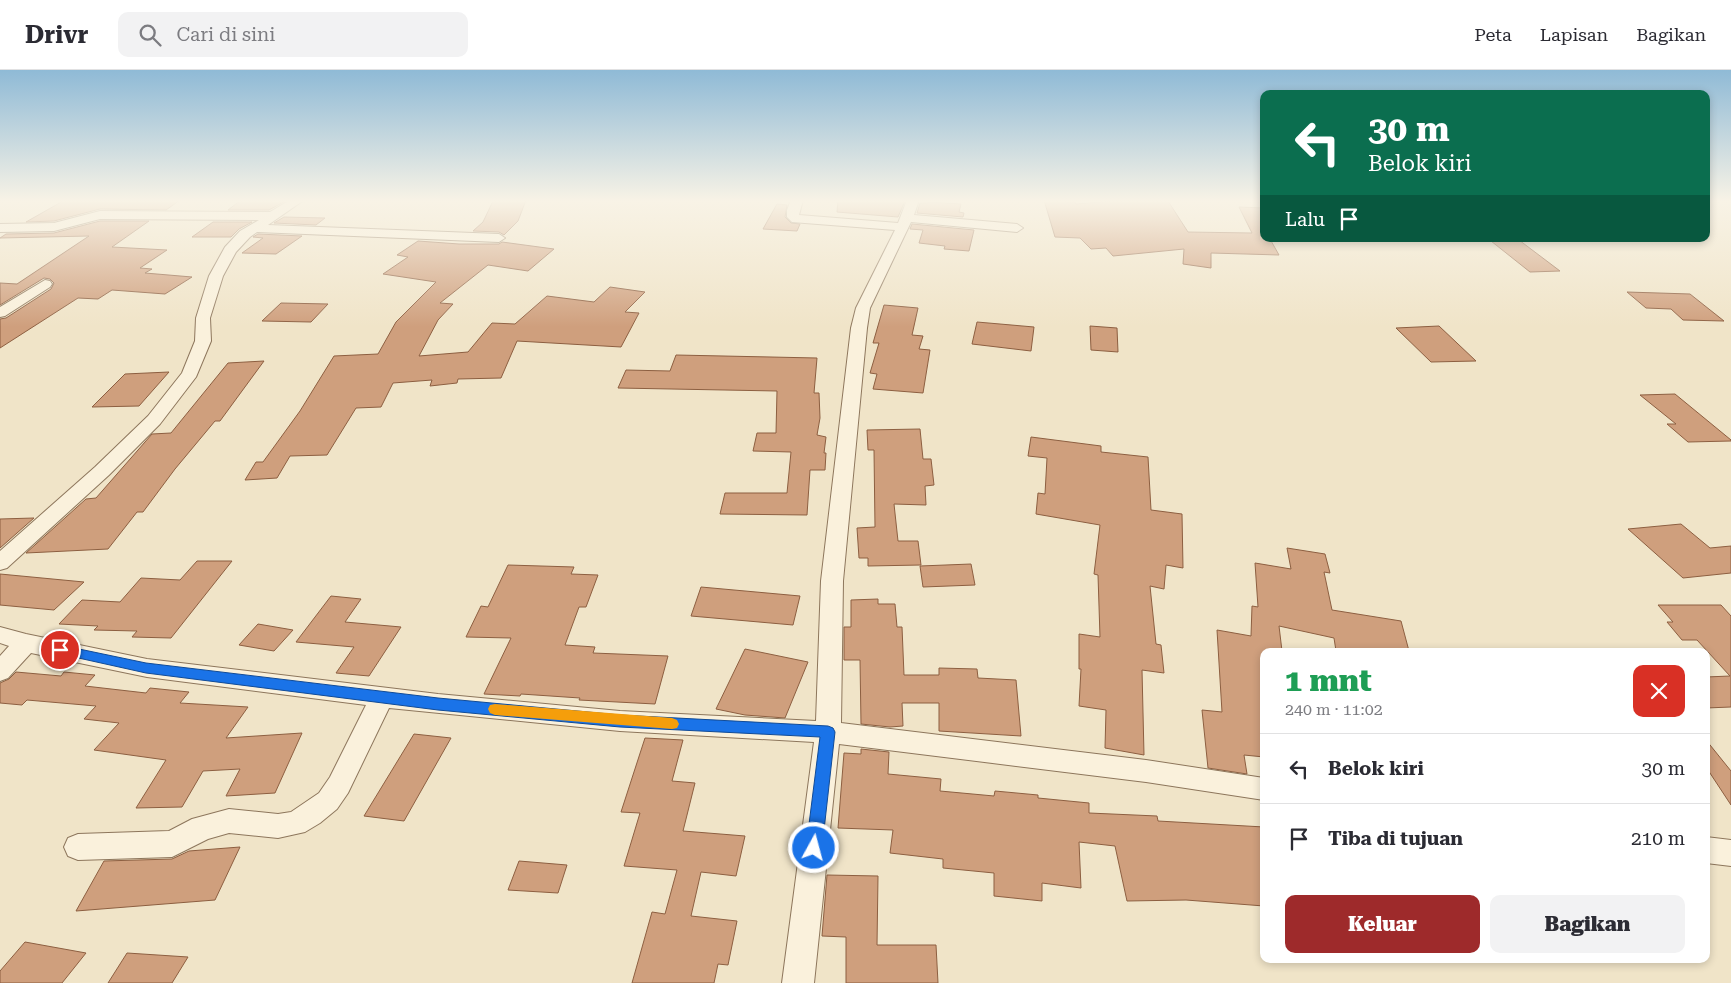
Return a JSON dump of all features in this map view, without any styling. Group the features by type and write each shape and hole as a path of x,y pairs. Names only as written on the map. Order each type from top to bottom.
{"street":[{"path":"0,563 102,471 154,420 190,374 203,341 203,318 216,276 236,243"},
{"path":"798,983 828,732 832,581 859,328 863,308 894,243"},
{"path":"0,313 45,284"},
{"path":"0,635 26,643 146,668 438,704 620,721 828,732 1146,771 1260,788"},
{"path":"0,672 26,643"},
{"path":"78,847 172,844 202,828 229,821 278,826 295,823 310,815 328,801 339,785 382,697"},
{"path":"1710,850 1731,853"}],"building":[{"path":"79,243 118,243 112,247 167,250 140,268 152,269 145,273 192,277 165,294 112,290 98,299 78,298 0,348 0,319 6,318 51,289 54,283 50,279 44,278 0,305 0,283 17,284"},
{"path":"257,243 292,243 276,254 242,253"},
{"path":"416,243 507,243 554,249 528,271 488,265 440,303 453,304 438,320 419,356 468,352 492,323 515,324 547,296 594,302 610,287 645,292 625,312 639,313 621,347 517,341 501,378 458,379 457,383 430,386 432,380 393,383 381,407 356,408 327,455 290,456 277,478 245,480 256,462 263,462 300,411 334,356 378,354 396,322 436,282 383,274 408,257 397,255"},
{"path":"919,243 971,243 969,251 944,249 945,246"},
{"path":"1085,243 1272,243 1279,255 1211,253 1211,268 1183,264 1184,249 1113,256 1106,248 1091,249"},
{"path":"1493,243 1522,243 1560,271 1530,272"},
{"path":"1627,292 1690,294 1724,321 1683,320 1671,309 1646,308"},
{"path":"281,303 328,304 311,322 262,321"},
{"path":"884,305 918,308 912,335 923,336 919,349 930,350 923,393 873,389 877,374 870,373 879,343 873,343"},
{"path":"977,322 1034,327 1031,351 972,344"},
{"path":"1090,326 1117,328 1118,352 1091,350"},
{"path":"1439,326 1476,361 1431,362 1396,328"},
{"path":"676,355 817,358 814,393 819,393 820,418 817,435 826,437 824,453 826,453 825,470 810,470 807,515 720,514 725,493 787,493 791,452 753,451 757,433 776,433 777,391 618,388 626,370 670,371"},
{"path":"264,361 220,421 215,421 175,469 143,512 137,512 108,549 26,553 86,499 96,498 152,434 171,433 228,363"},
{"path":"169,372 139,406 92,407 125,374"},
{"path":"1675,394 1731,441 1688,442 1667,424 1676,424 1640,395"},
{"path":"920,429 923,459 931,459 934,485 925,486 926,505 894,504 898,541 918,541 921,565 868,566 868,558 859,558 857,528 875,527 874,450 868,450 867,430"},
{"path":"1031,437 1101,446 1101,452 1148,457 1151,510 1182,514 1183,568 1166,565 1164,589 1150,586 1156,644 1161,645 1164,673 1142,670 1144,755 1105,748 1106,710 1079,706 1081,669 1079,669 1079,634 1100,637 1098,575 1094,574 1100,525 1036,514 1038,493 1045,494 1047,458 1028,456"},
{"path":"34,518 0,548 0,519"},
{"path":"1681,524 1710,548 1731,546 1731,573 1683,578 1628,529"},
{"path":"1287,548 1325,554 1330,573 1324,572 1332,610 1401,621 1408,648 1336,648 1334,638 1279,626 1282,648 1260,648 1260,757 1244,755 1247,774 1208,768 1202,710 1222,712 1217,630 1251,636 1252,606 1258,607 1255,563 1291,569"},
{"path":"197,561 232,561 171,638 132,637 137,631 94,630 98,626 59,624 82,600 120,602 141,578 180,580"},
{"path":"971,564 975,585 923,587 920,566"},
{"path":"508,565 574,567 571,574 598,575 586,607 579,607 565,645 595,647 593,653 668,656 655,704 579,700 580,698 521,694 520,696 484,694 511,638 466,637 481,606 488,607"},
{"path":"0,574 84,582 54,610 0,605"},
{"path":"701,587 800,596 793,625 691,616"},
{"path":"331,596 361,599 345,622 401,627 369,676 336,673 354,647 296,642"},
{"path":"878,599 878,604 895,604 897,627 902,627 904,675 939,675 939,668 977,669 978,678 1016,680 1021,736 939,731 939,703 902,703 903,726 890,727 861,724 860,660 844,660 844,627 851,627 851,600"},
{"path":"1658,605 1721,605 1731,616 1731,707 1710,708 1710,677 1730,676 1710,654 1710,648 1704,648 1697,640 1682,640 1667,622 1673,622"},
{"path":"258,624 293,630 274,651 239,645"},
{"path":"745,649 808,662 785,718 745,715 716,709"},
{"path":"16,672 61,676 64,672 95,675 85,686 146,693 150,688 189,692 180,703 248,707 226,738 302,733 275,793 226,796 240,769 203,771 182,807 136,808 166,760 94,750 119,723 84,719 96,706 27,700 22,705 0,703 0,683 9,679"},
{"path":"414,734 451,738 404,821 364,816"},
{"path":"645,738 683,740 672,781 695,783 683,831 745,836 736,876 701,872 691,916 737,921 728,965 718,964 714,983 632,983 652,912 665,914 677,870 624,866 640,813 621,812"},
{"path":"1710,745 1731,771 1731,805 1710,773"},
{"path":"861,749 889,752 888,774 941,779 940,791 994,796 995,791 1038,795 1038,798 1089,803 1089,813 1157,816 1158,821 1260,827 1260,906 1186,900 1127,901 1115,846 1079,842 1081,888 1042,883 1042,901 994,896 994,873 943,868 943,859 890,853 893,830 838,828 844,753 861,754"},
{"path":"240,847 215,900 76,911 104,861 172,859 189,851"},
{"path":"519,861 567,865 558,893 508,890"},
{"path":"827,875 878,876 877,945 936,945 938,983 846,983 846,937 822,936"},
{"path":"25,942 86,953 62,983 0,983 0,971"},
{"path":"127,953 188,957 172,983 108,983"}],"slow traffic":[{"path":"495,709 672,724"}],"route":[{"path":"60,650 146,668 438,704 620,721 828,732 814,848"}]}
